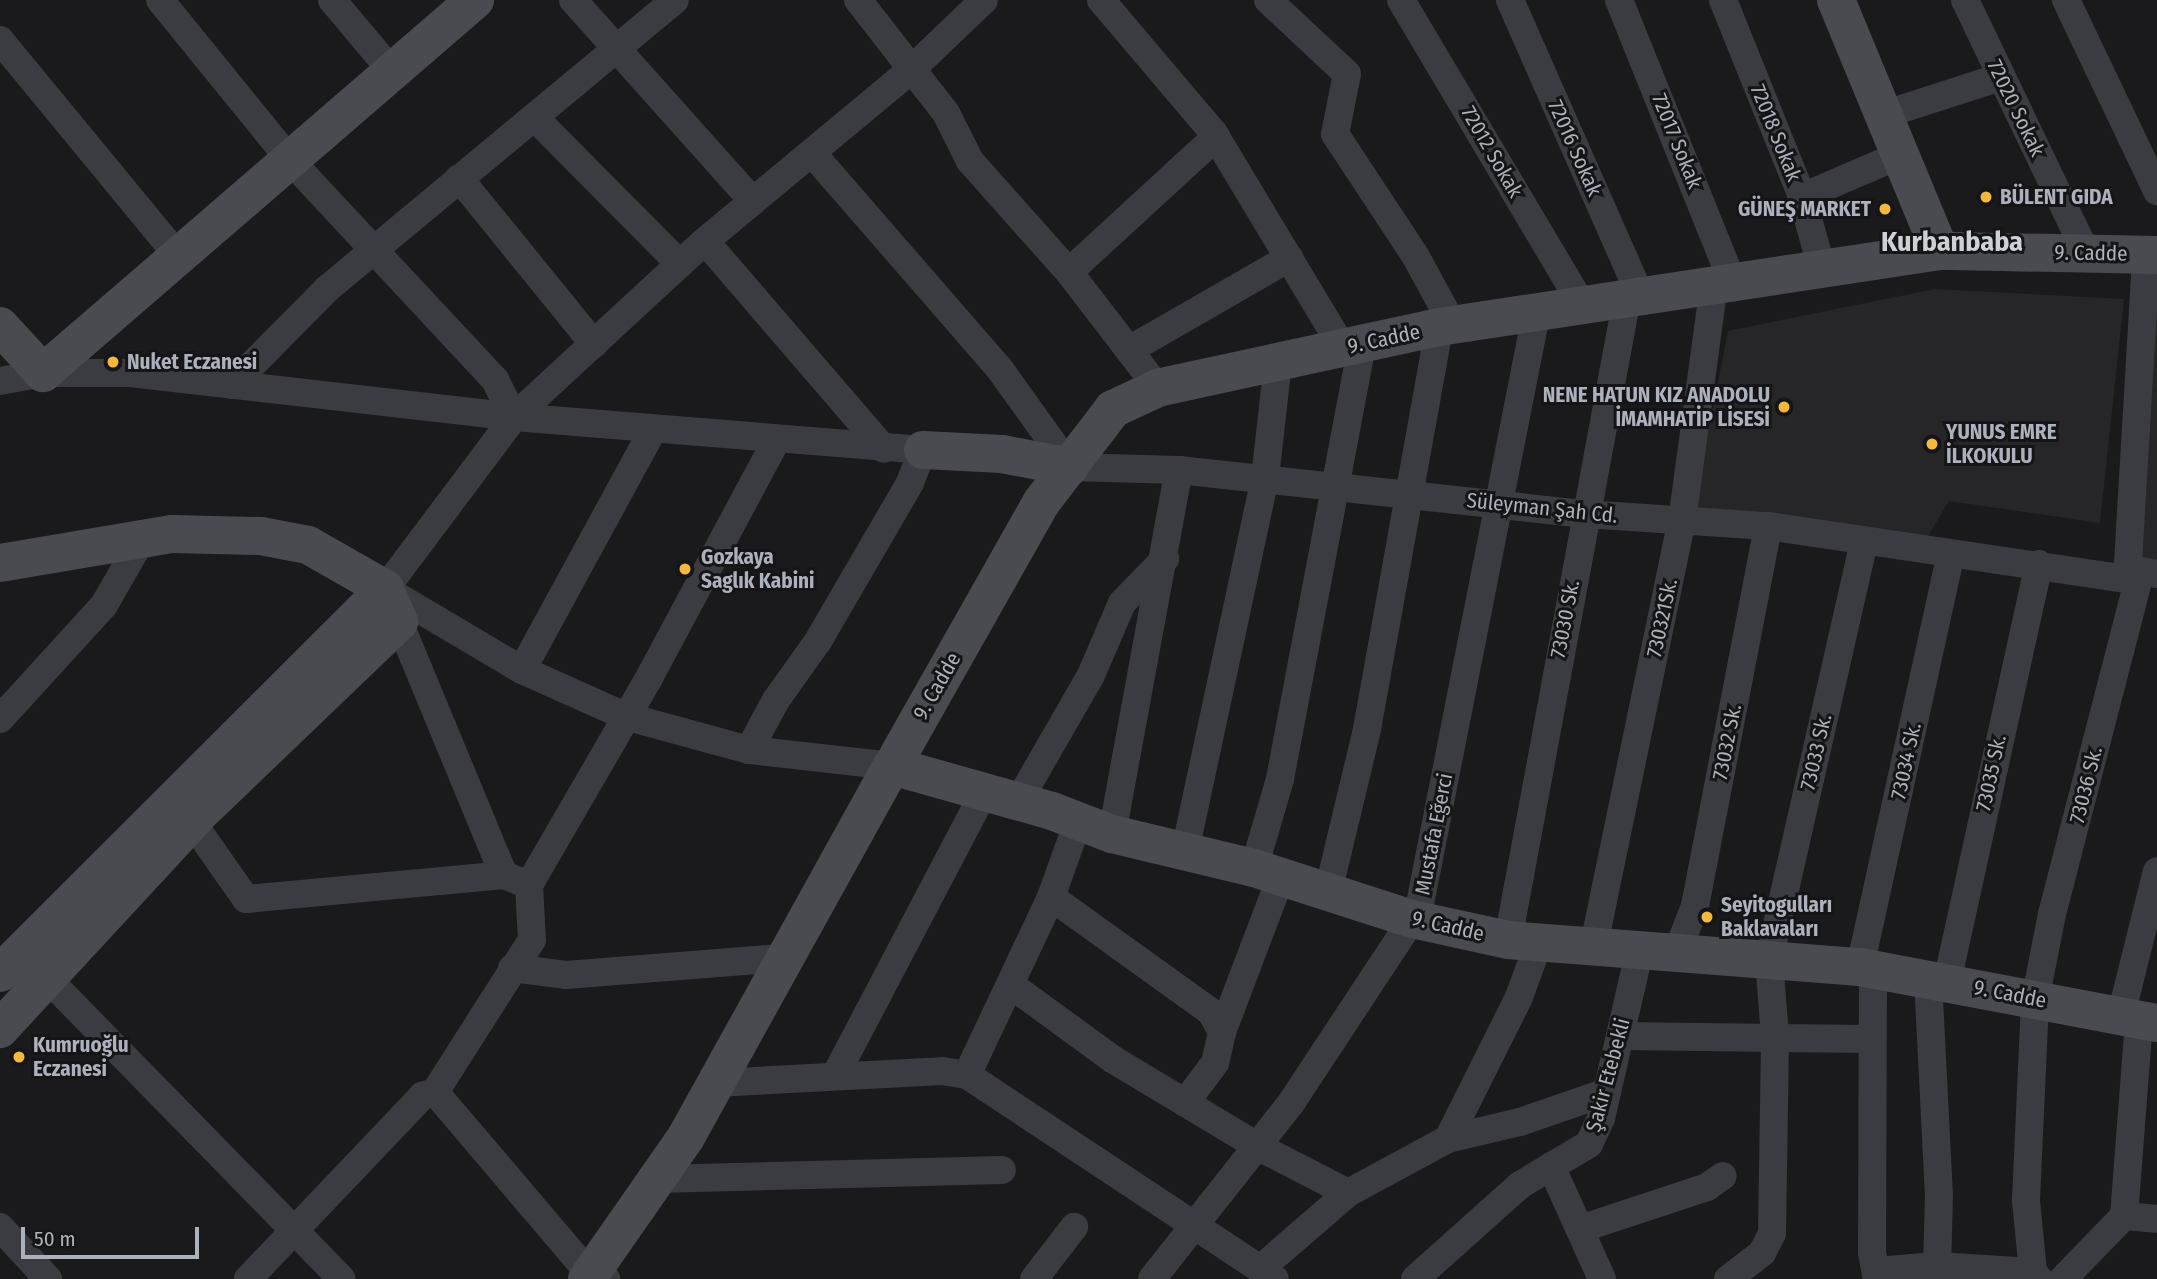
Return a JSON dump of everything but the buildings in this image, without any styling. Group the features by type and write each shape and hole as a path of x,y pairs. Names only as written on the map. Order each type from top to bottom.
{"street":[{"path":"160,0 290,160 495,380 514,417"},
{"path":"332,0 391,70"},
{"path":"43,373 475,0"},
{"path":"573,0 753,201"},
{"path":"232,385 327,289 675,0"},
{"path":"858,0 946,113 970,161 1069,272 1157,388"},
{"path":"0,1029 392,605 514,417 705,241 911,71 985,0"},
{"path":"1101,0 1216,136 1289,258 1352,346 1338,489 1324,542 1280,779 1267,872 1215,1063 1185,1103"},
{"path":"1269,0 1347,74 1335,134 1416,257 1446,326 1410,497 1367,729 1328,892"},
{"name":"72012 Sokak","path":"1401,0 1582,305"},
{"name":"72016 Sokak","path":"1510,0 1634,297"},
{"name":"72017 Sokak","path":"1619,0 1723,284"},
{"name":"72018 Sokak","path":"1723,0 1802,197 1822,269"},
{"path":"1836,0 1940,251"},
{"name":"72020 Sokak","path":"1965,0 2086,253"},
{"path":"2066,0 2157,191"},
{"path":"0,40 178,256"},
{"path":"1884,115 2001,77"},
{"path":"534,117 680,264"},
{"path":"1069,272 1216,136"},
{"path":"812,153 999,368 1070,467"},
{"path":"1802,197 1900,155"},
{"path":"459,178 594,344"},
{"path":"705,241 884,449"},
{"name":"9. Cadde","path":"2139,1019 1867,968 1523,942 1412,919 1267,872 1095,828 892,765 1041,503 1113,409 1157,388 1446,326 1537,310 1940,251 2152,255"},
{"name":"73036 Sk.","path":"2036,1275 2026,1200 2035,1000 2052,914 2142,575 2152,255"},
{"path":"1129,349 1289,258"},
{"name":"730321Sk.","path":"1593,949 1682,521 1723,284"},
{"name":"73030 Sk.","path":"1448,1139 1520,997 1523,942 1585,514 1634,297"},
{"name":"Mustafa Eğerci","path":"1152,1279 1192,1226 1259,1147 1412,919 1422,896 1537,310"},
{"path":"0,326 43,373"},
{"path":"1185,851 1265,478 1278,362"},
{"path":"0,381 43,373 130,373 514,417 884,449 923,450 909,483 818,641 776,700 748,750"},
{"path":"522,670 653,430"},
{"path":"516,880 625,716 777,439"},
{"name":"Süleyman Şah Cd.","path":"923,450 1002,454 1070,467 1179,470 1265,478 1338,489 1500,503 1585,514 1768,526 1864,543 2142,575"},
{"path":"967,1074 1012,985 1051,897 1095,828 1165,559 1179,470"},
{"name":"73032 Sk.","path":"1657,954 1695,906 1768,526"},
{"path":"0,563 172,534 261,536 296,543 392,605 522,670 625,716 748,750 892,765 715,1083 594,1278 435,1092"},
{"path":"0,719 104,606 142,539"},
{"name":"73033 Sk.","path":"1728,1279 1762,1254 1772,1233 1775,1036 1769,960 1864,543"},
{"name":"73034 Sk.","path":"1876,1275 1867,968 1951,554"},
{"path":"835,1076 1001,798 1091,675 1122,603 1165,559"},
{"name":"73035 Sk.","path":"1937,1266 1938,981 2039,564"},
{"path":"248,1279 422,1096 435,1092 532,940 516,880 392,605"},
{"path":"0,973 392,605"},
{"path":"192,822 246,899 516,880"},
{"path":"2063,1279 2124,1216 2139,1019 2157,871"},
{"path":"1051,897 1211,1012 1222,1031"},
{"name":"Şakir Etebekli","path":"1415,1279 1472,1223 1551,1166 1589,1144 1607,1092 1620,1035 1657,954"},
{"path":"512,968 566,975 783,958"},
{"path":"47,978 296,1229 342,1279"},
{"path":"1012,985 1114,1060 1259,1147 1348,1193"},
{"path":"1620,1035 1870,1040"},
{"path":"715,1083 835,1076 967,1074 1267,1274 1348,1193 1448,1139 1520,1122 1607,1092"},
{"path":"1551,1166 1602,1279"},
{"path":"656,1179 1002,1170"},
{"path":"1580,1229 1707,1187 1723,1175"},
{"path":"2124,1216 2157,1219"},
{"path":"0,1227 48,1279"},
{"path":"1034,1279 1074,1227"},
{"path":"1876,1275 1937,1266 2036,1275"}],"shaded area":[{"path":"1935,289 2124,299 2100,523 1949,501 1926,539 1692,515 1728,331"},
{"path":"2157,301 2157,560 2136,557"}],"place":[{"name":"BÜLENT GIDA","path":"1986,197"},
{"name":"GÜNEŞ MARKET","path":"1885,209"},
{"name":"Nuket Eczanesi","path":"113,362"},
{"name":"NENE HATUN KIZ ANADOLU İMAMHATİP LİSESİ","path":"1784,407"},
{"name":"YUNUS EMRE İLKOKULU","path":"1932,444"},
{"name":"Gozkaya Saglık Kabini","path":"685,569"},
{"name":"Seyitogulları Baklavaları","path":"1707,917"},
{"name":"Kumruoğlu Eczanesi","path":"19,1057"}],"district":[{"name":"Kurbanbaba","path":"1952,242"}]}
